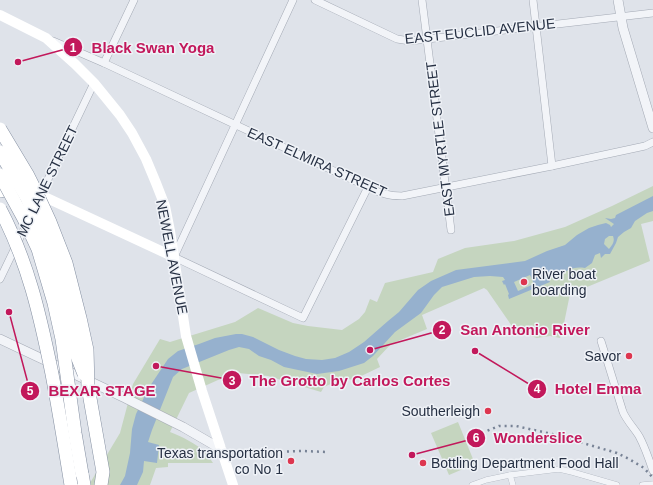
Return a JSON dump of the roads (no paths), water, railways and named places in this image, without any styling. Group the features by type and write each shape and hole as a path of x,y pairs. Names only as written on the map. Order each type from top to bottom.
{"highway":[{"path":"0,129 27,174 38,196 66,264 87,350 88,387 102,479 109,485"},
{"path":"0,152 27,198 48,248 61,285 75,351 88,387"},
{"path":"1,182 24,219 38,249 54,303 62,339 84,485"},
{"path":"1,182 21,229 48,306 75,433"},
{"path":"0,209 17,244 28,274 44,335 60,416 71,485"},
{"path":"44,335 66,485"}],"main road":[{"name":"EAST ELMIRA STREET","path":"0,15 46,38"},
{"name":"NEWELL AVENUE","path":"46,38 94,83 120,115 146,159 165,206 186,336 202,391 233,485"},
{"path":"1,182 40,195 174,257"}],"street":[{"path":"104,63 134,0"},
{"path":"294,0 174,257 303,318 368,187"},
{"name":"EAST EUCLID AVENUE","path":"315,0 397,40 410,41 653,13"},
{"name":"EAST MYRTLE STREET","path":"422,0 451,230"},
{"path":"533,0 552,166"},
{"path":"618,0 621,17 653,128"},
{"name":"EAST ELMIRA STREET","path":"46,38 104,63 382,194 391,196 402,196 552,166 645,146 653,142"},
{"name":"MC LANE STREET","path":"0,279 94,83"},
{"path":"0,339 125,398 183,427 221,449"},
{"path":"601,341 623,412 639,436 646,450 653,471"},
{"path":"472,485 486,480 510,475 559,469 617,485"},
{"path":"510,475 513,485"},
{"path":"642,485 653,484"}],"water":[{"path":"653,196 653,211 635,221 631,228 618,237 610,254 605,254 601,258 600,253 595,255 592,263 585,268 573,268 556,277 554,275 548,277 550,282 509,299 509,294 505,284 504,285 502,281 505,280 503,277 474,277 442,287 421,313 395,332 373,356 364,363 339,371 317,374 284,367 259,356 249,349 239,347 182,369 173,377 148,442 159,445 157,463 144,461 143,472 137,485 120,485 125,476 130,453 132,429 136,414 148,389 168,359 178,351 215,338 242,334 253,337 279,350 306,359 322,360 335,358 349,352 364,342 399,312 418,290 431,281 456,270 525,261 565,245 577,235 589,228 606,223 611,227 614,224 605,218 615,218 616,215","holes":["609,236 613,236 614,239 613,244 609,249 604,244 605,239","530,275 534,284 518,291 514,282"]}],"railway":[{"path":"482,433 499,426 516,426 552,434 617,453 644,468 653,478"},
{"path":"251,453 302,451 328,452"}],"place":[{"name":"Black Swan Yoga","path":"18,62"},
{"name":"River boat boarding","path":"524,282"},
{"name":"BEXAR STAGE","path":"9,312"},
{"name":"San Antonio River","path":"370,350"},
{"name":"Hotel Emma","path":"475,351"},
{"name":"Savor","path":"629,356"},
{"name":"The Grotto by Carlos Cortes","path":"156,366"},
{"name":"Southerleigh","path":"488,411"},
{"name":"Wonderslice","path":"412,455"},
{"name":"Texas transportation co No 1","path":"291,461"},
{"name":"Bottling Department Food Hall","path":"423,463"}]}
